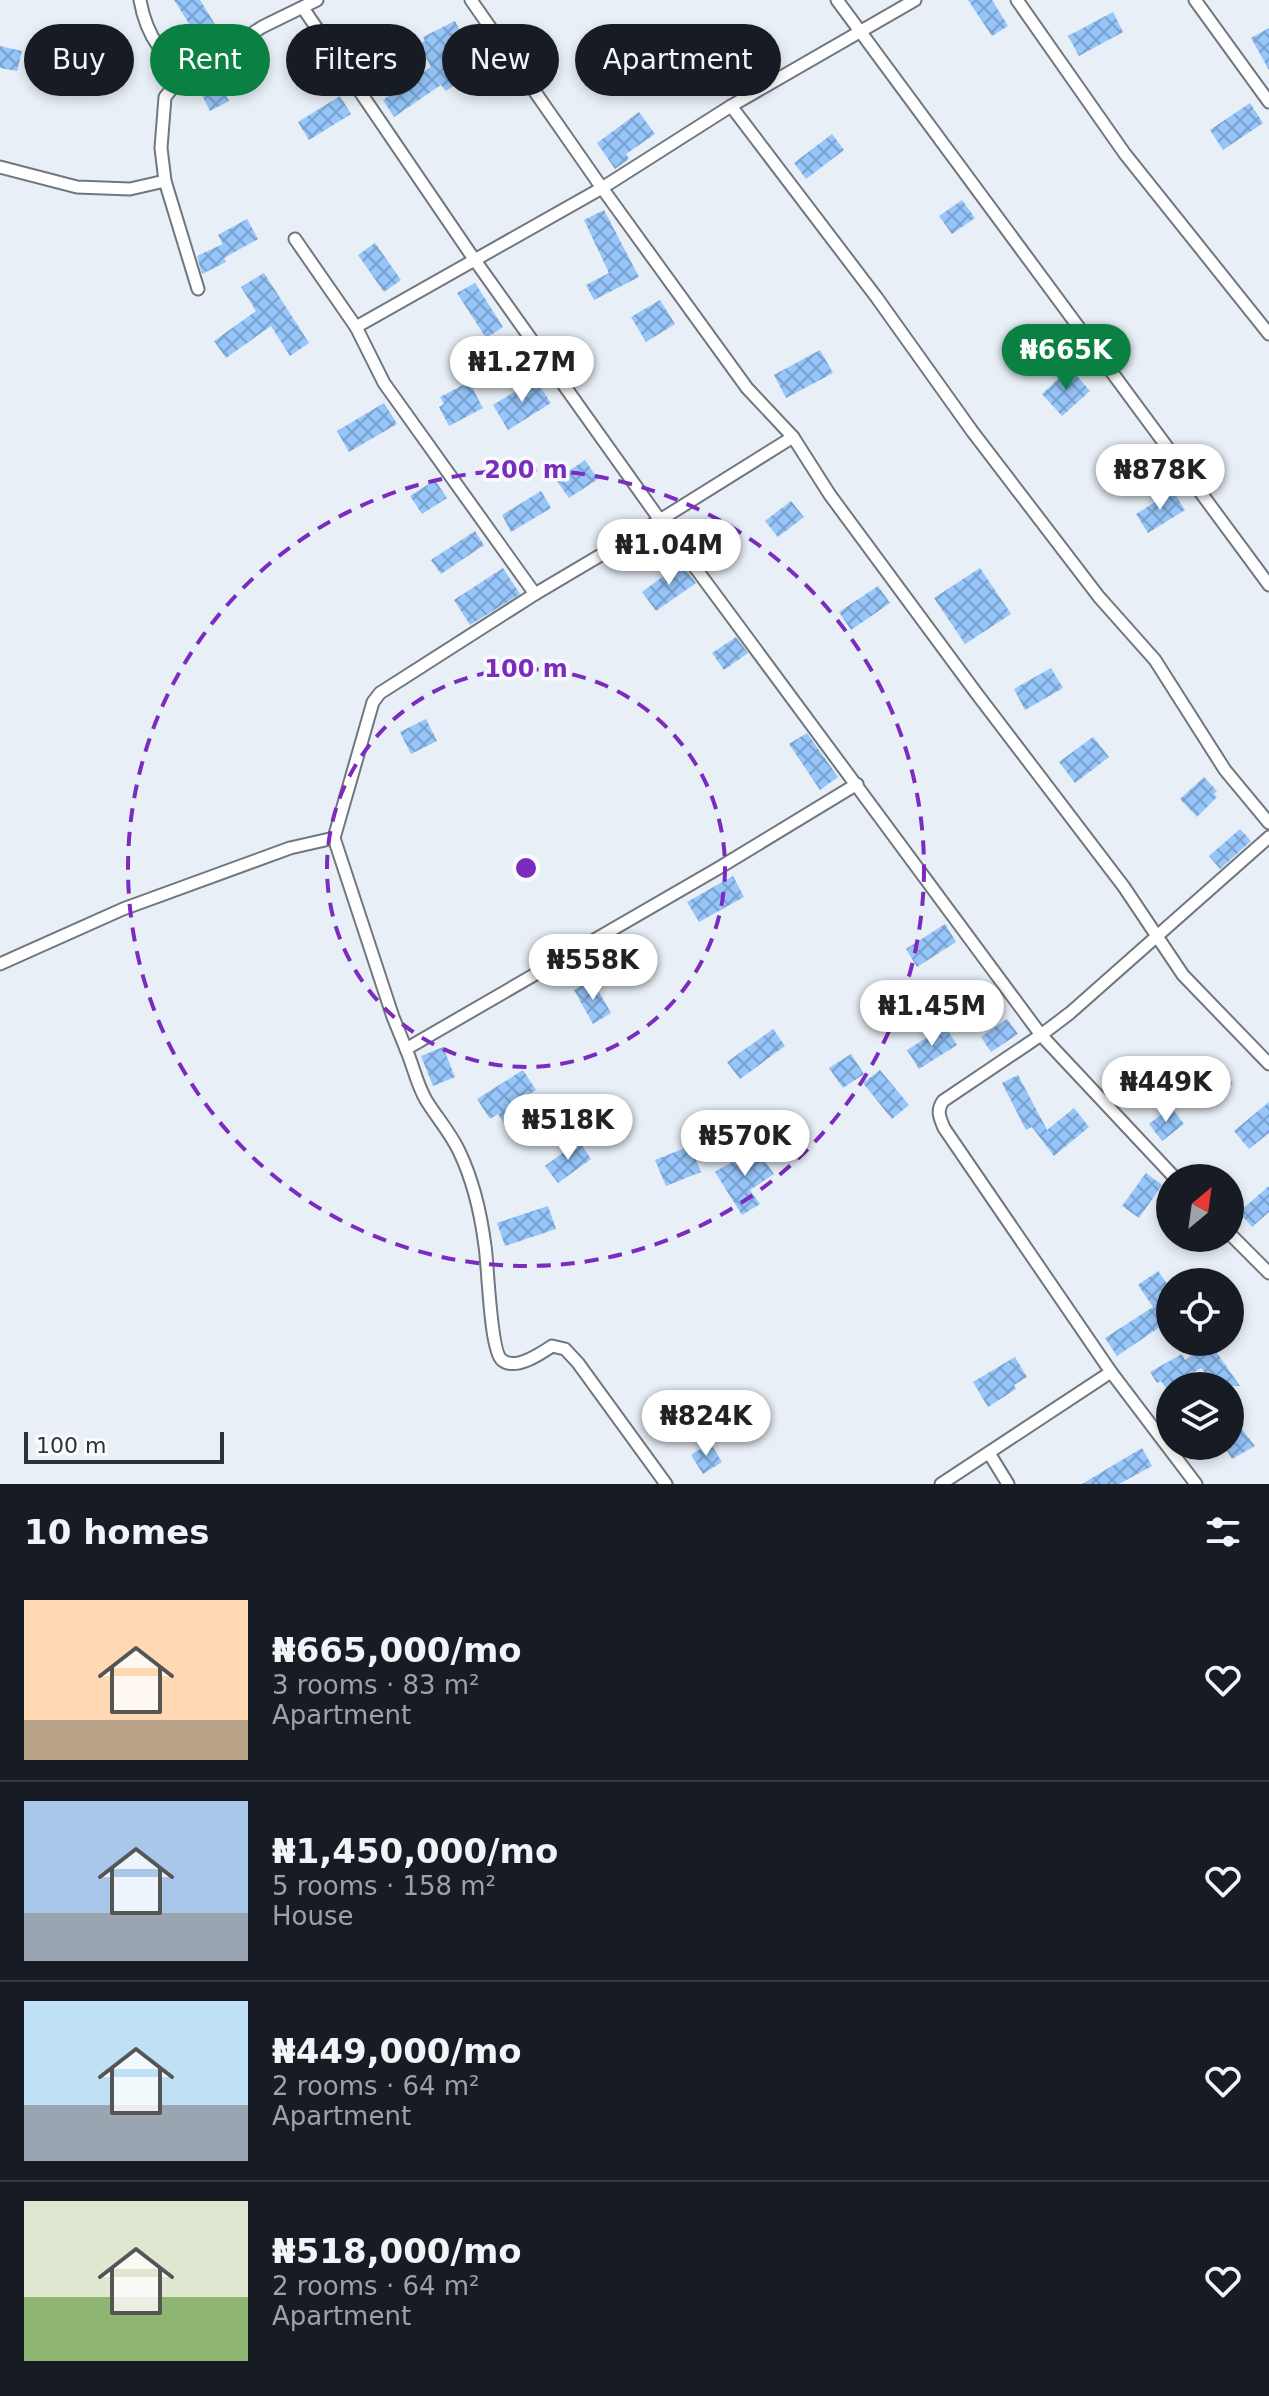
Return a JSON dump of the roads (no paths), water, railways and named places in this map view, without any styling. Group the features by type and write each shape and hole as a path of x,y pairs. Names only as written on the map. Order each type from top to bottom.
{"street":[{"path":"140,0 144,22 150,32"},
{"path":"268,24 317,0"},
{"path":"471,0 747,388 793,437 830,495 1124,887 1183,975 1269,1064"},
{"path":"837,0 1269,585"},
{"path":"356,327 602,188 731,106 915,0"},
{"path":"1017,0 1125,154 1269,334"},
{"path":"1195,0 1269,102"},
{"path":"303,8 474,259 660,520 1041,1035 1162,1164"},
{"path":"166,96 161,148 165,181 198,289"},
{"path":"731,106 1099,597 1155,660 1225,770 1269,823"},
{"path":"0,167 77,187 130,189 165,181"},
{"path":"295,239 356,327 384,383 535,594"},
{"path":"666,1484 565,1349 552,1346 515,1364 498,1357 485,1244 476,1201 460,1153 442,1120 426,1100 393,1017 334,838 373,702 380,693 535,594 793,437"},
{"path":"406,1049 857,784"},
{"path":"1196,1484 1111,1372 938,1115 943,1101 1070,1013 1269,837"},
{"path":"0,964 123,909 290,848 334,838"},
{"path":"1244,1248 1269,1273"},
{"path":"941,1484 1111,1372"},
{"path":"989,1453 1008,1484"}]}
